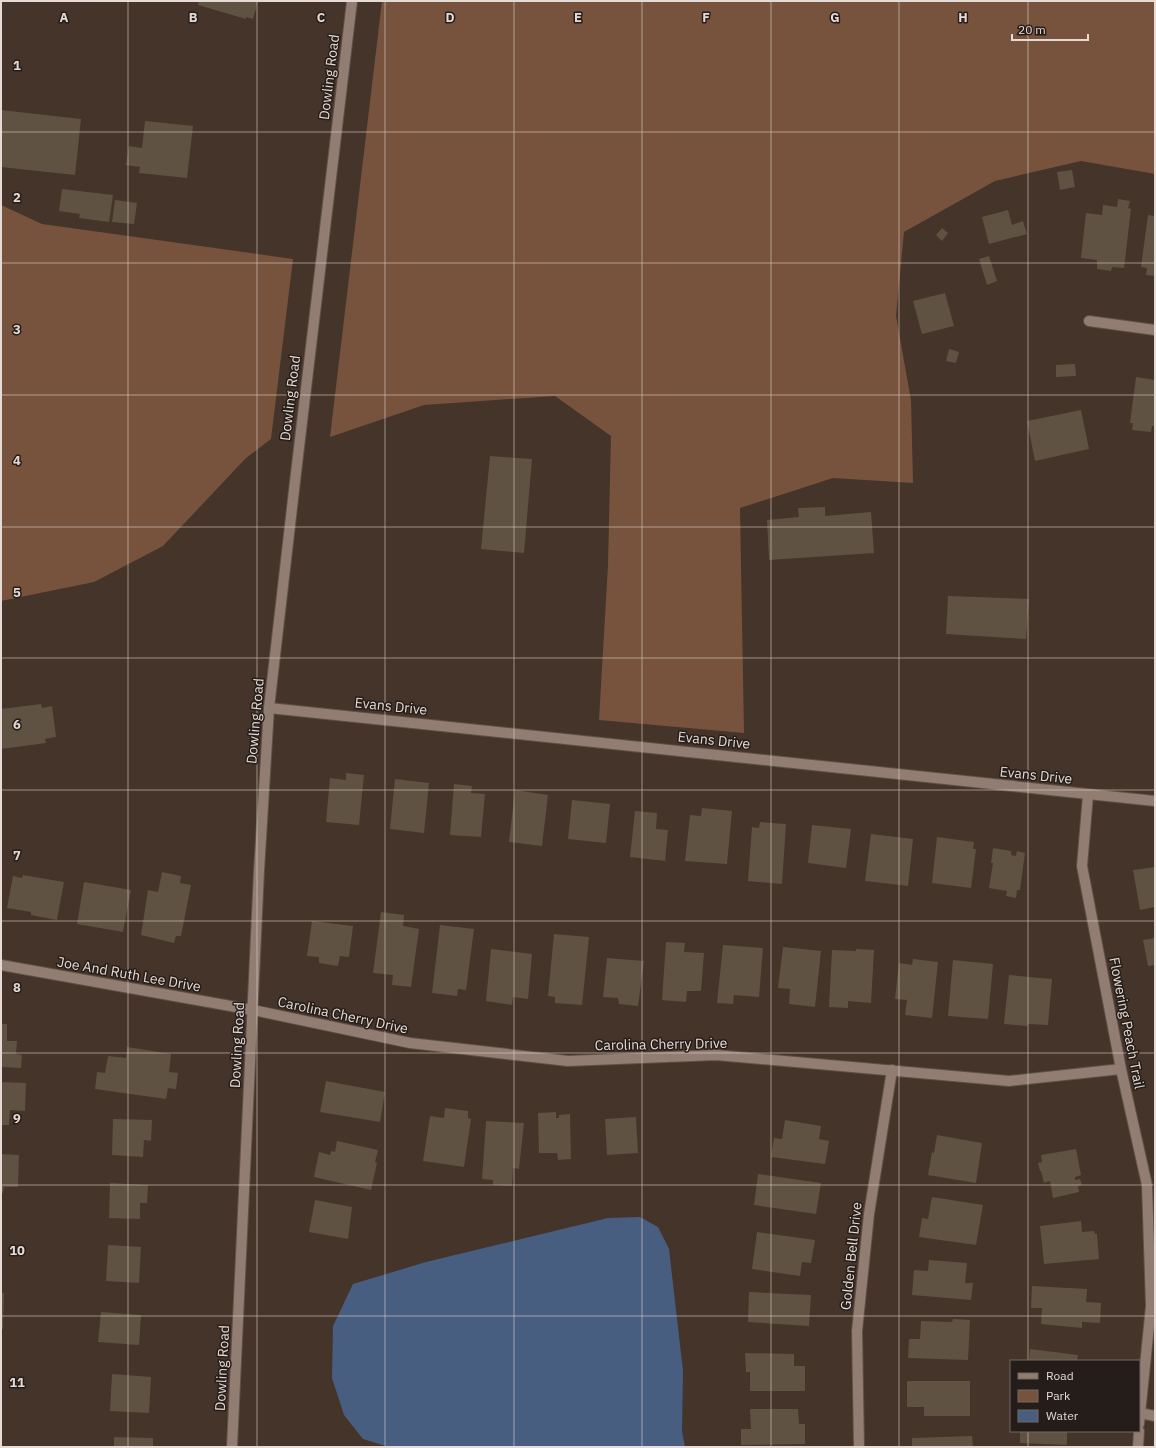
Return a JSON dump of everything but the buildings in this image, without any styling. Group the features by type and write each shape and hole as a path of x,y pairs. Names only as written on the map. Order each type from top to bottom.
{"street":[{"name":"Dowling Road","path":"232,1447 259,871 269,708 296,467 352,1"},
{"path":"1089,321 1155,330"},
{"name":"Evans Drive","path":"269,708 1155,801"},
{"name":"Flowering Peach Trail","path":"1088,795 1082,866 1121,1069 1147,1184 1151,1306 1140,1413"},
{"name":"Joe And Ruth Lee Drive","path":"1,965 253,1010"},
{"name":"Carolina Cherry Drive","path":"253,1010 410,1043 568,1061 716,1055 1009,1081 1121,1069"},
{"name":"Golden Bell Drive","path":"859,1447 857,1331 869,1214 892,1070"},
{"path":"1140,1413 1155,1416"},
{"path":"1138,1447 1139,1432"}],"green space":[{"path":"382,1 1155,1 1155,174 1081,161 995,181 904,232 896,316 911,400 913,483 833,478 740,508 744,733 599,720 608,565 611,436 555,396 424,405 330,437"},
{"path":"1,205 42,224 293,259 271,439 246,458 163,546 94,582 1,601"}],"water":[{"path":"640,1217 658,1227 669,1249 683,1371 682,1431 685,1447 389,1447 363,1439 344,1415 332,1378 333,1326 353,1284 426,1262 608,1218"}]}
